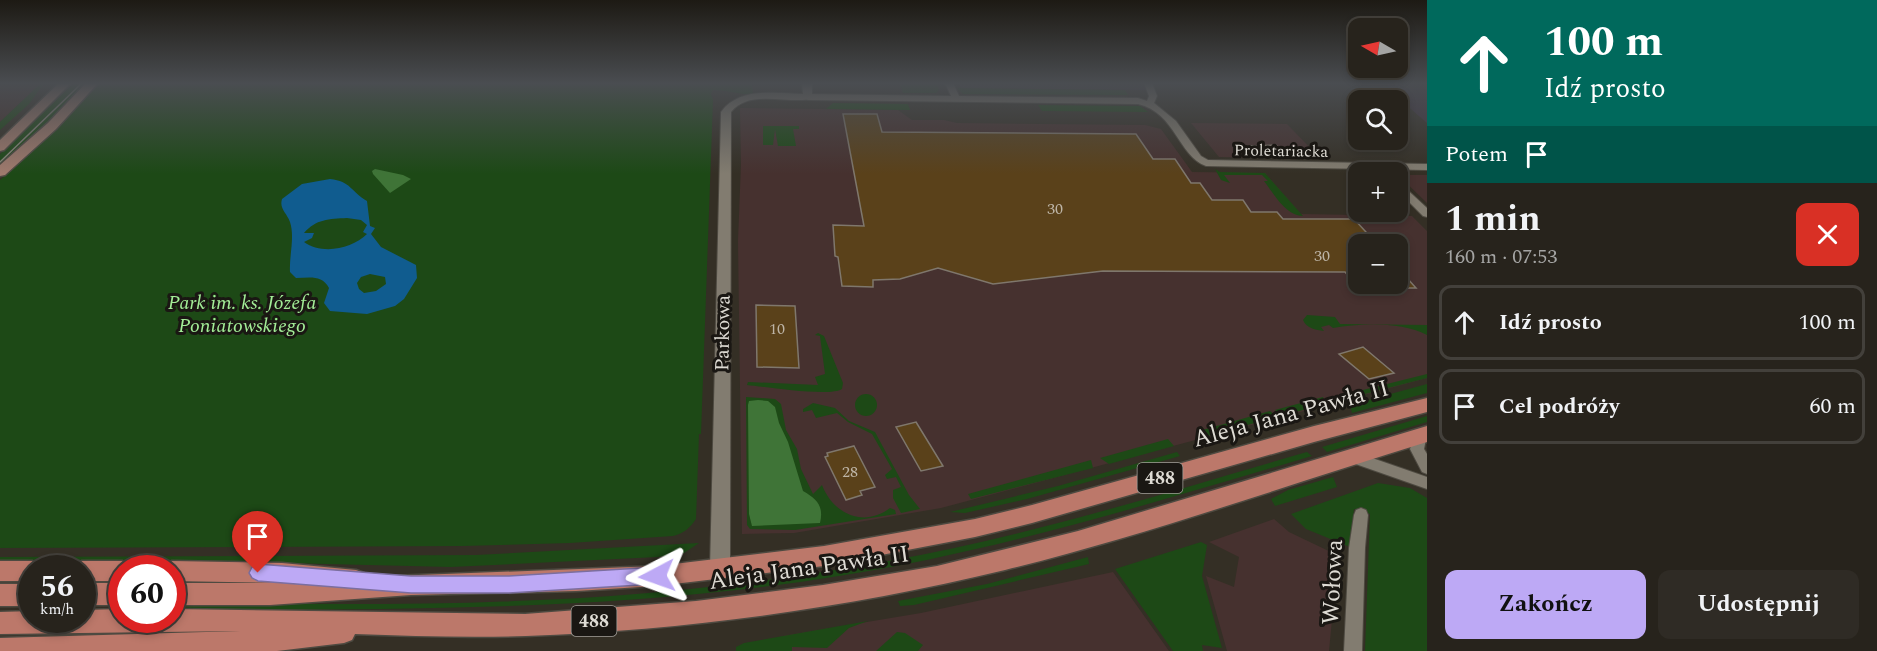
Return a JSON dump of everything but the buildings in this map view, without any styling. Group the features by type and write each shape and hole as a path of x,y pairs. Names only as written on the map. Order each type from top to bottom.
{"main road":[{"path":"0,147 35,113"},
{"path":"0,172 64,113"},
{"name":"Aleja Jana Pawła II","path":"186,594 270,594 411,585 576,581 824,556 975,528 1427,405"},
{"name":"Aleja Jana Pawła II","path":"0,623 265,620 399,626 522,625 640,618 868,589 985,566 1044,551 1222,500 1277,479 1424,435"},
{"path":"0,571 18,571"},
{"path":"186,572 282,573 411,585"},
{"path":"0,595 18,595"},
{"path":"0,650 255,642 399,626"}],"street":[{"name":"Parkowa","path":"720,568 726,113"},
{"name":"Proletariacka","path":"1163,113 1198,158 1206,164 1348,169"},
{"name":"Proletariacka","path":"1408,168 1427,167"},
{"path":"1408,196 1427,214"},
{"path":"1424,435 1418,449 1427,468"},
{"path":"1351,457 1427,483"},
{"name":"Wołowa","path":"1353,651 1357,548 1361,515"}],"shaded area":[{"path":"0,113 9,113 0,122"},
{"path":"740,113 903,113 912,120 944,120 957,123 1145,125 1161,129 1192,172 1265,173 1301,214 1348,215 1348,222 1408,222 1408,216 1412,216 1427,231 1427,378 941,508 794,533 742,534 738,241"},
{"path":"1416,113 1427,113 1427,123"},
{"path":"1191,123 1287,124 1321,159 1219,157"},
{"path":"1408,175 1427,175 1427,203 1408,185"},
{"path":"1274,519 1289,532 1335,554 1329,651 1227,651 1206,576 1234,587 1239,557 1209,542"},
{"path":"1113,572 1169,651 784,651 783,636 921,613"}],"green space":[{"path":"9,113 19,113 0,130 0,122"},
{"path":"42,113 56,113 0,165 0,154"},
{"name":"Park im. ks. Józefa Poniatowskiego","path":"72,113 713,113 696,519 689,528 673,536 570,543 462,546 0,548 0,180"},
{"path":"763,126 799,126 799,129 793,129 796,146 778,146 775,129 773,145 763,145"},
{"path":"375,169 411,179 390,193 373,174 372,171"},
{"path":"1215,169 1220,172 1265,173 1303,216 1291,212 1276,198 1264,181 1268,181 1262,175 1224,175 1230,183 1221,180"},
{"path":"1307,315 1335,317 1340,324 1427,325 1427,335 1406,328 1382,325 1333,328 1329,325 1321,327 1324,331 1321,331 1306,325 1303,320"},
{"path":"818,333 824,336 843,383 842,389 812,392 747,385 748,382 818,385 815,377 825,374 820,336 815,335"},
{"path":"1427,374 1427,378 1365,394 1366,396 1363,397 1348,399 1355,392"},
{"path":"1427,384 1427,393 1352,413 1350,405"},
{"path":"866,394 874,397 877,405 874,413 866,416 858,413 855,405 858,397"},
{"path":"746,397 775,399 781,404 786,430 797,449 801,469 813,494 822,485 834,504 850,515 870,517 890,508 895,510 896,514 795,530 750,529 747,525"},
{"path":"1323,397 1325,404 1281,416 1275,410"},
{"path":"749,401 768,401 775,407 803,491 816,500 820,508 820,523 752,526 749,514 748,405"},
{"path":"813,403 835,408 849,421 875,432 909,495 920,509 901,513 893,498 893,490 901,487 896,477 887,479 885,475 892,469 872,434 848,422 837,413 816,418 812,410 803,412 803,409"},
{"path":"1270,411 1277,417 1204,437 1199,431"},
{"path":"1427,416 1427,422 1327,452 1322,447"},
{"path":"1168,439 1174,446 1109,464 1100,458"},
{"path":"1177,452 1180,456 1027,499 965,513 950,512 1058,486"},
{"path":"1307,452 1312,456 1019,539 899,565 756,588 590,602 507,606 186,610 186,604 471,603 655,592 795,576 888,561 994,539 1099,512"},
{"path":"1091,460 1093,468 971,499 968,494"},
{"path":"1333,477 1337,487 1275,506 1271,499 1288,490"},
{"path":"1378,483 1410,488 1427,498 1427,651 1365,651 1370,514 1354,509 1350,547 1306,529 1291,514"},
{"path":"1201,542 1207,545 1202,576 1222,648 1202,645 1203,651 1173,651 1115,569"},
{"path":"699,543 684,553 658,557 451,567 186,561 186,556 476,555"},
{"path":"0,557 18,557 18,561 0,561"},
{"path":"96,557 108,557 108,561 96,561"},
{"path":"1088,557 1089,564 914,605 900,606 898,601 987,584"},
{"path":"868,621 849,628 827,648 792,647 792,651 736,651 736,647 744,643"},
{"path":"897,632 905,633 923,645 918,651 876,651"}],"water":[{"path":"337,180 347,184 367,201 370,226 375,228 371,234 381,247 416,265 417,278 404,299 395,306 367,314 330,311 324,303 329,288 323,281 314,278 296,278 290,272 291,228 281,202 302,184","holes":["347,218 361,220 367,225 363,232 367,234 345,247 319,248 304,242 312,238 314,233 304,233 318,222","370,274 385,277 386,284 376,291 364,293 359,289 357,283 361,277"]}],"tram line":[{"path":"0,162 50,113"}],"route":[{"path":"258,573 282,573 411,585 509,584 657,576"}]}
